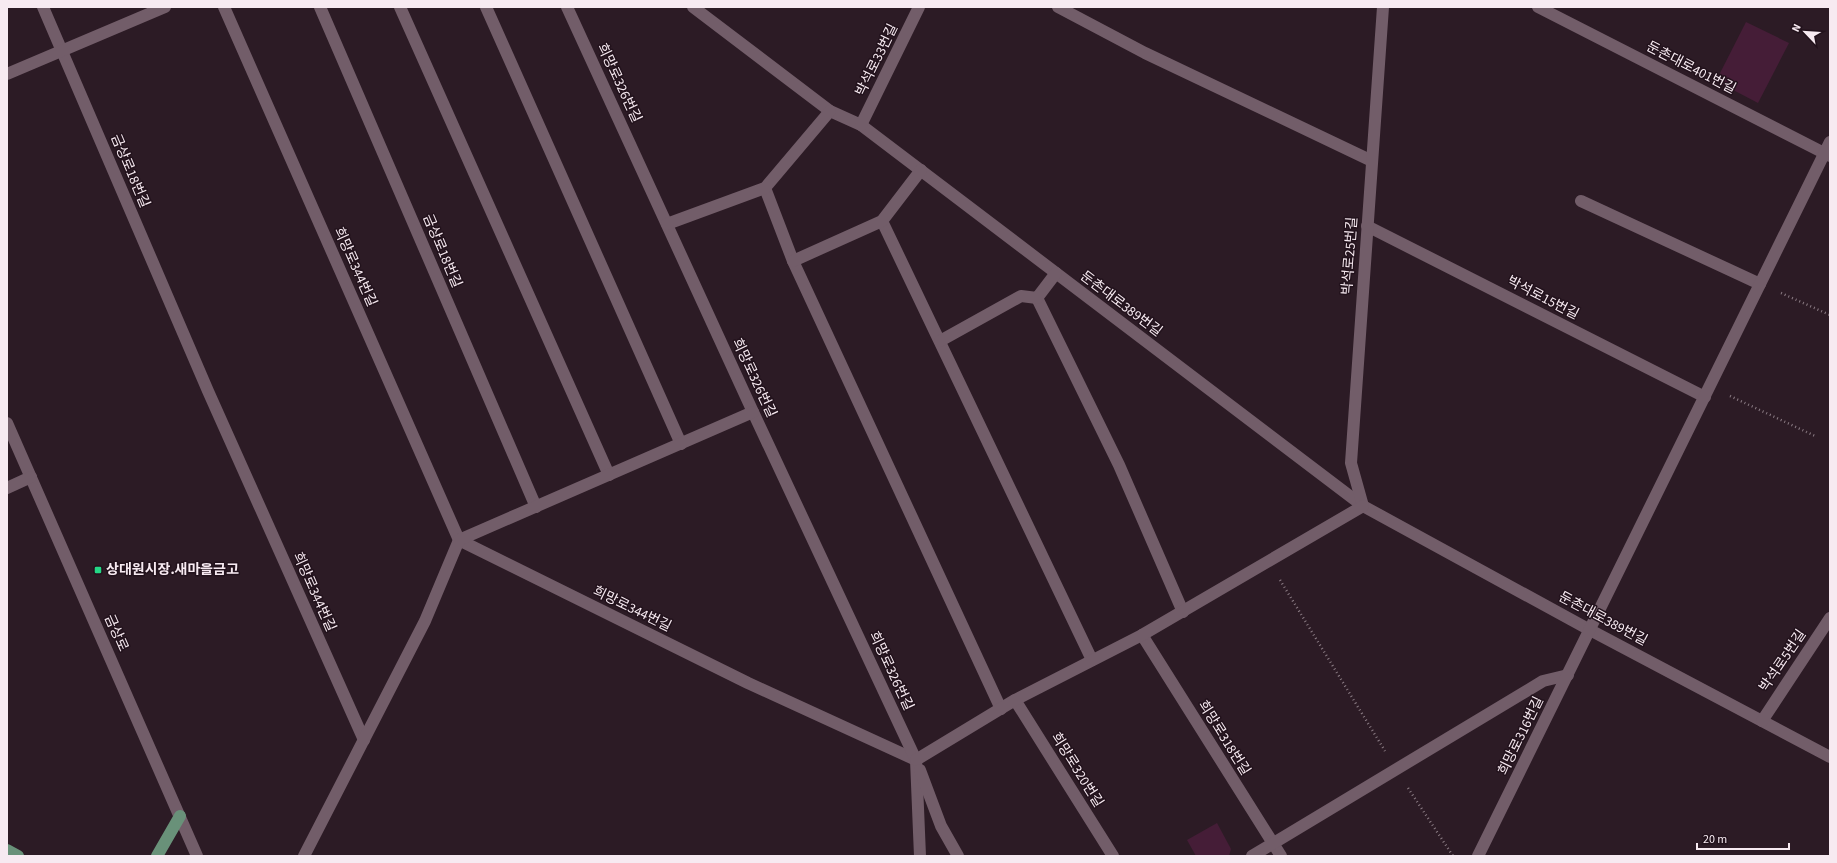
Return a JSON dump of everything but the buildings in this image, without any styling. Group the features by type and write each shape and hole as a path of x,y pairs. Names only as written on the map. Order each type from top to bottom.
{"main road":[{"path":"157,856 180,816"},
{"path":"7,850 18,856"}],"street":[{"name":"금상로18번길","path":"43,7 208,391"},
{"path":"7,74 165,7"},
{"name":"희망로344번길","path":"224,7 460,540 748,683 916,760"},
{"name":"금상로18번길","path":"320,7 536,507"},
{"path":"400,7 609,475"},
{"path":"486,7 681,444"},
{"name":"희망로326번길","path":"567,7 753,412 916,760 920,856"},
{"name":"둔촌대로389번길","path":"693,7 830,111 861,126 921,170 1363,506 1590,630 1830,756"},
{"name":"박석로33번길","path":"861,126 919,7"},
{"path":"1058,7 1145,53 1372,161"},
{"name":"박석로25번길","path":"1363,506 1350,463 1383,7"},
{"name":"둔촌대로401번길","path":"1538,7 1828,150"},
{"path":"666,224 766,188 830,111"},
{"path":"1590,630 1760,284 1828,150"},
{"path":"793,261 882,221 921,170"},
{"path":"766,188 793,261 1001,709"},
{"path":"1581,200 1760,284"},
{"path":"882,221 1097,658"},
{"name":"박석로15번길","path":"1367,226 1708,391"},
{"path":"1037,298 1056,273"},
{"path":"940,341 1021,296 1037,298"},
{"path":"1037,298 1119,465 1183,612"},
{"name":"희망로344번길","path":"208,391 364,740"},
{"path":"304,856 425,621 460,540 753,412"},
{"name":"금상로","path":"7,423 197,856"},
{"path":"7,488 31,477"},
{"path":"958,856 941,826 916,760 1015,700 1142,635 1363,506"},
{"name":"박석로5번길","path":"1762,721 1830,618"},
{"name":"희망로316번길","path":"1478,856 1590,630"},
{"name":"희망로318번길","path":"1142,635 1281,856"},
{"path":"1252,856 1543,681 1568,675"},
{"name":"희망로320번길","path":"1015,700 1113,856"}],"path":[{"path":"1760,284 1830,315"},
{"path":"1708,391 1814,436"},
{"path":"1268,562 1396,769 1453,856"}],"shaded area":[{"path":"1746,22 1789,43 1758,103 1716,81"},
{"path":"1217,823 1231,849 1229,856 1196,856 1187,840"}],"place":[{"name":"상대원시장.새마을금고","path":"98,570"}]}
